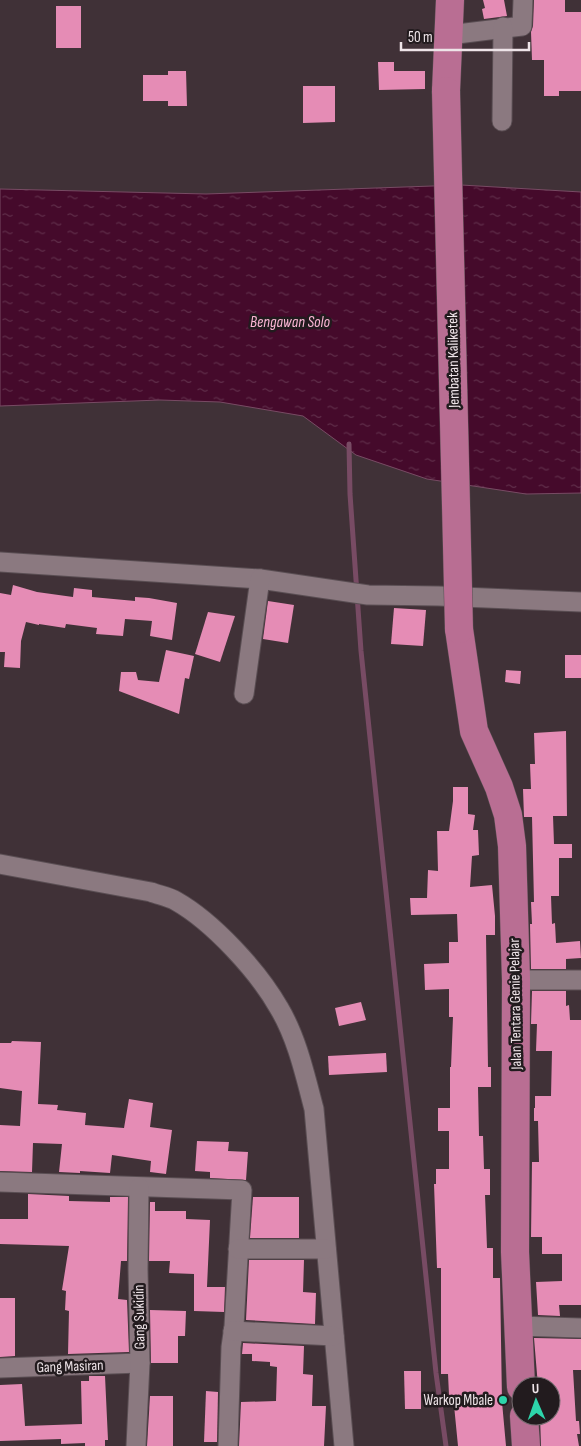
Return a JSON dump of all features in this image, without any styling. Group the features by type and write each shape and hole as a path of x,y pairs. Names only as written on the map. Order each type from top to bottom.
{"main road":[{"name":"Jembatan Kaliketek","path":"450,0 446,90 459,628"},
{"name":"Jalan Tentara Genie Pelajar","path":"459,628 474,731 499,787 508,815 512,846 516,980 516,1252 520,1376"},
{"path":"525,1426 526,1446"}],"street":[{"path":"449,35 522,26 523,0"},
{"path":"502,121 503,27"},
{"path":"0,562 260,579 368,595 581,602"},
{"path":"244,694 260,579"},
{"path":"0,864 151,892 175,900 198,916 225,941 259,978 280,1008 307,1083 315,1118 344,1446"},
{"path":"516,980 581,980"},
{"path":"0,1182 242,1190 231,1347 228,1446"},
{"name":"Gang Sukidin","path":"136,1446 140,1363 139,1188"},
{"path":"238,1249 326,1249"},
{"path":"518,1326 581,1328"},
{"path":"233,1331 334,1336"},
{"name":"Gang Masiran","path":"0,1368 140,1363"}],"water":[{"name":"Bengawan Solo","path":"461,185 581,192 581,493 526,494 427,479 356,455 303,416 220,402 160,400 0,406 0,189 206,194"}],"building":[{"path":"483,0 504,0 507,16 484,19 482,9 485,8"},
{"path":"534,0 565,0 565,12 581,12 581,91 559,91 559,96 544,96 544,60 532,60 531,32"},
{"path":"56,6 81,6 81,48 56,48"},
{"path":"378,62 394,62 394,71 425,71 425,89 379,90"},
{"path":"168,71 186,71 187,106 168,106 168,101 143,101 143,75 168,75"},
{"path":"303,86 335,86 335,122 303,123"},
{"path":"13,585 37,592 73,597 74,588 92,590 92,597 135,601 135,597 177,603 172,640 150,636 152,621 125,619 123,636 96,634 97,628 66,624 65,628 26,622 21,641 20,668 4,667 5,652 0,652 0,593 11,595"},
{"path":"268,601 294,605 288,643 263,639"},
{"path":"394,608 426,610 423,646 391,644"},
{"path":"208,612 235,616 220,662 195,654"},
{"path":"166,650 194,656 189,679 185,678 179,714 119,691 121,672 136,672 138,680 159,682"},
{"path":"565,655 581,655 581,678 565,678"},
{"path":"506,670 521,671 520,684 505,682"},
{"path":"566,731 567,816 553,816 554,844 572,844 572,858 559,858 559,896 551,896 552,924 555,923 556,943 580,941 581,958 566,959 566,969 531,969 530,924 532,924 531,902 534,902 532,817 524,817 523,789 531,789 530,764 535,764 534,733"},
{"path":"453,787 468,787 468,814 475,815 473,830 478,830 479,855 472,856 470,887 492,885 495,916 495,935 486,935 488,1067 491,1067 491,1087 478,1087 479,1136 483,1136 484,1169 490,1169 490,1195 485,1195 487,1248 493,1248 493,1278 500,1278 502,1402 506,1446 458,1446 453,1395 449,1395 448,1374 441,1374 441,1268 437,1268 434,1184 436,1184 436,1169 449,1169 449,1131 438,1131 438,1108 450,1108 453,1017 449,1017 449,989 425,990 424,964 449,963 449,942 458,942 457,914 411,915 410,898 427,898 428,870 438,871 437,831 449,831"},
{"path":"532,991 566,991 566,1006 569,1005 570,1020 581,1020 581,1305 559,1305 560,1316 538,1315 536,1282 562,1281 562,1254 542,1254 542,1237 531,1237 532,1162 539,1162 538,1121 534,1121 535,1096 551,1096 552,1051 536,1051 537,1024 531,1024"},
{"path":"361,1002 366,1020 339,1026 335,1008"},
{"path":"12,1041 41,1042 38,1104 58,1105 57,1110 86,1113 85,1125 124,1128 129,1099 153,1103 150,1127 172,1130 166,1174 150,1172 151,1161 112,1155 110,1173 59,1172 62,1144 33,1143 32,1172 0,1171 0,1125 20,1126 22,1091 0,1088 0,1043 11,1043"},
{"path":"386,1053 387,1072 329,1075 328,1056"},
{"path":"197,1141 229,1142 228,1151 248,1152 246,1180 210,1178 210,1172 195,1171"},
{"path":"28,1194 69,1196 69,1201 110,1202 110,1197 128,1197 127,1261 121,1261 118,1299 127,1300 129,1352 68,1354 69,1311 65,1310 66,1291 62,1290 69,1246 0,1244 0,1219 28,1219"},
{"path":"253,1197 299,1197 299,1238 250,1238"},
{"path":"150,1202 155,1202 155,1211 186,1211 186,1219 210,1220 207,1287 225,1287 224,1312 194,1311 194,1274 169,1273 170,1261 149,1261"},
{"path":"249,1260 304,1260 303,1292 316,1293 315,1324 246,1320"},
{"path":"0,1298 15,1298 15,1356 0,1357"},
{"path":"150,1310 186,1311 185,1336 178,1336 178,1363 151,1363"},
{"path":"534,1338 581,1339 581,1370 573,1370 576,1421 579,1421 580,1434 577,1434 579,1446 541,1446 540,1426 561,1426 561,1376 537,1376"},
{"path":"243,1343 304,1346 303,1374 313,1375 312,1406 326,1406 324,1446 239,1446 241,1402 276,1401 277,1367 270,1366 270,1362 252,1361 252,1354 242,1354"},
{"path":"404,1371 421,1371 421,1409 405,1409"},
{"path":"89,1376 105,1376 108,1440 105,1440 105,1446 85,1446 85,1443 61,1444 61,1439 0,1441 0,1385 22,1384 25,1426 82,1424 81,1381 89,1381"},
{"path":"206,1391 218,1392 217,1442 204,1442"},
{"path":"150,1396 173,1396 173,1446 147,1446"}],"waterway":[{"path":"349,444 350,494 361,651 436,1373 446,1446"}],"place":[{"name":"Warkop Mbale","path":"503,1400"}]}
